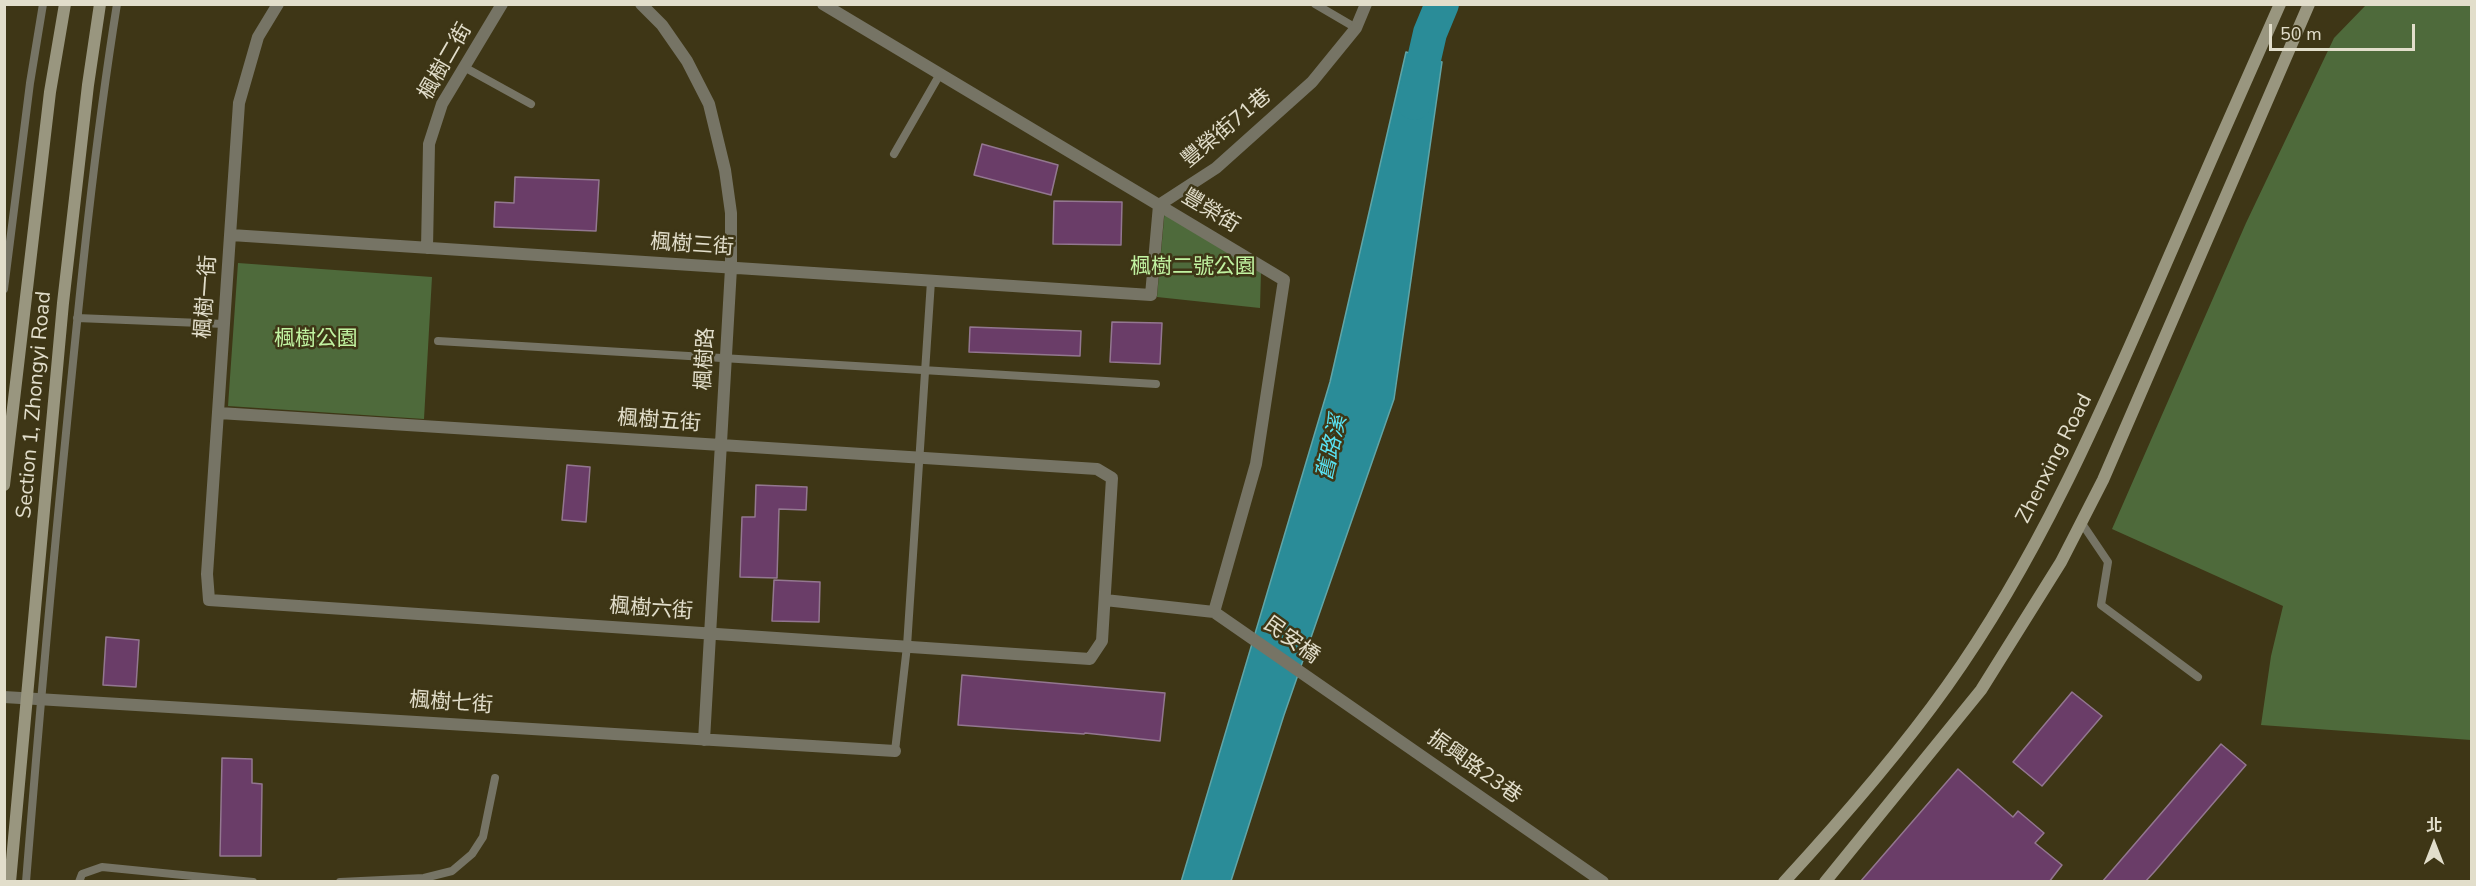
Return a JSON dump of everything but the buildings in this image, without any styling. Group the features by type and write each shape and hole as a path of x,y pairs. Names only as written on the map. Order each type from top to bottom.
{"street":[{"name":"Section 1, Zhongyi Road","path":"4,485 50,92 65,4"},
{"name":"Section 1, Zhongyi Road","path":"10,882 34,699 63,303 88,85 100,4"},
{"name":"楓樹一街","path":"209,600 207,574 239,103 258,37 278,4"},
{"name":"楓樹二街","path":"427,248 429,144 441,104 502,4"},
{"name":"楓樹路","path":"641,4 662,25 687,61 709,104 725,170 731,213 731,268 704,740"},
{"name":"豐榮街71巷","path":"1159,205 1216,168 1312,82 1356,28 1366,4"},
{"name":"Zhenxing Road","path":"1784,882 1856,803 1947,686 1995,612 2033,545 2107,402 2280,4"},
{"path":"1825,882 1981,690 2061,562 2103,480 2309,4"},
{"name":"豐榮街","path":"830,6 1284,280 1256,464 1214,612"},
{"name":"楓樹三街","path":"231,235 1151,295 1159,205"},
{"name":"楓樹五街","path":"219,413 1097,469 1112,478 1105,600"},
{"name":"楓樹六街","path":"209,600 1090,659 1102,641 1105,600"},
{"path":"1105,600 1214,612"},
{"name":"民安橋","path":"1214,612 1322,688"},
{"name":"振興路23巷","path":"1322,688 1603,882"},
{"name":"楓樹七街","path":"4,697 895,751"}],"lane":[{"name":"Section 1, Zhongyi Road","path":"4,290 22,137 44,4"},
{"name":"Section 1, Zhongyi Road","path":"26,882 34,699 89,196 117,4"},
{"path":"1314,4 1356,28"},
{"path":"464,68 531,104"},
{"path":"894,154 940,74"},
{"path":"895,751 908,646 918,458 931,281"},
{"path":"77,318 225,324"},
{"path":"438,341 1156,384"},
{"path":"2081,522 2108,562 2101,605 2198,677"},
{"path":"340,882 424,878 452,871 472,854 483,837 495,777"},
{"path":"79,882 82,874 102,867 253,882"}],"green space":[{"path":"2366,5 2471,5 2471,740 2261,725 2271,656 2283,606 2112,529 2246,223 2334,38"},
{"name":"楓樹二號公園","path":"1165,208 1261,272 1260,308 1157,297"},
{"name":"楓樹公園","path":"238,263 432,277 424,419 228,406"}],"water":[{"path":"1406,52 1442,62 1394,399 1284,715 1231,881 1181,882 1330,382"}],"waterway":[{"name":"舊路溪","path":"1414,103 1430,33 1442,4"}]}
